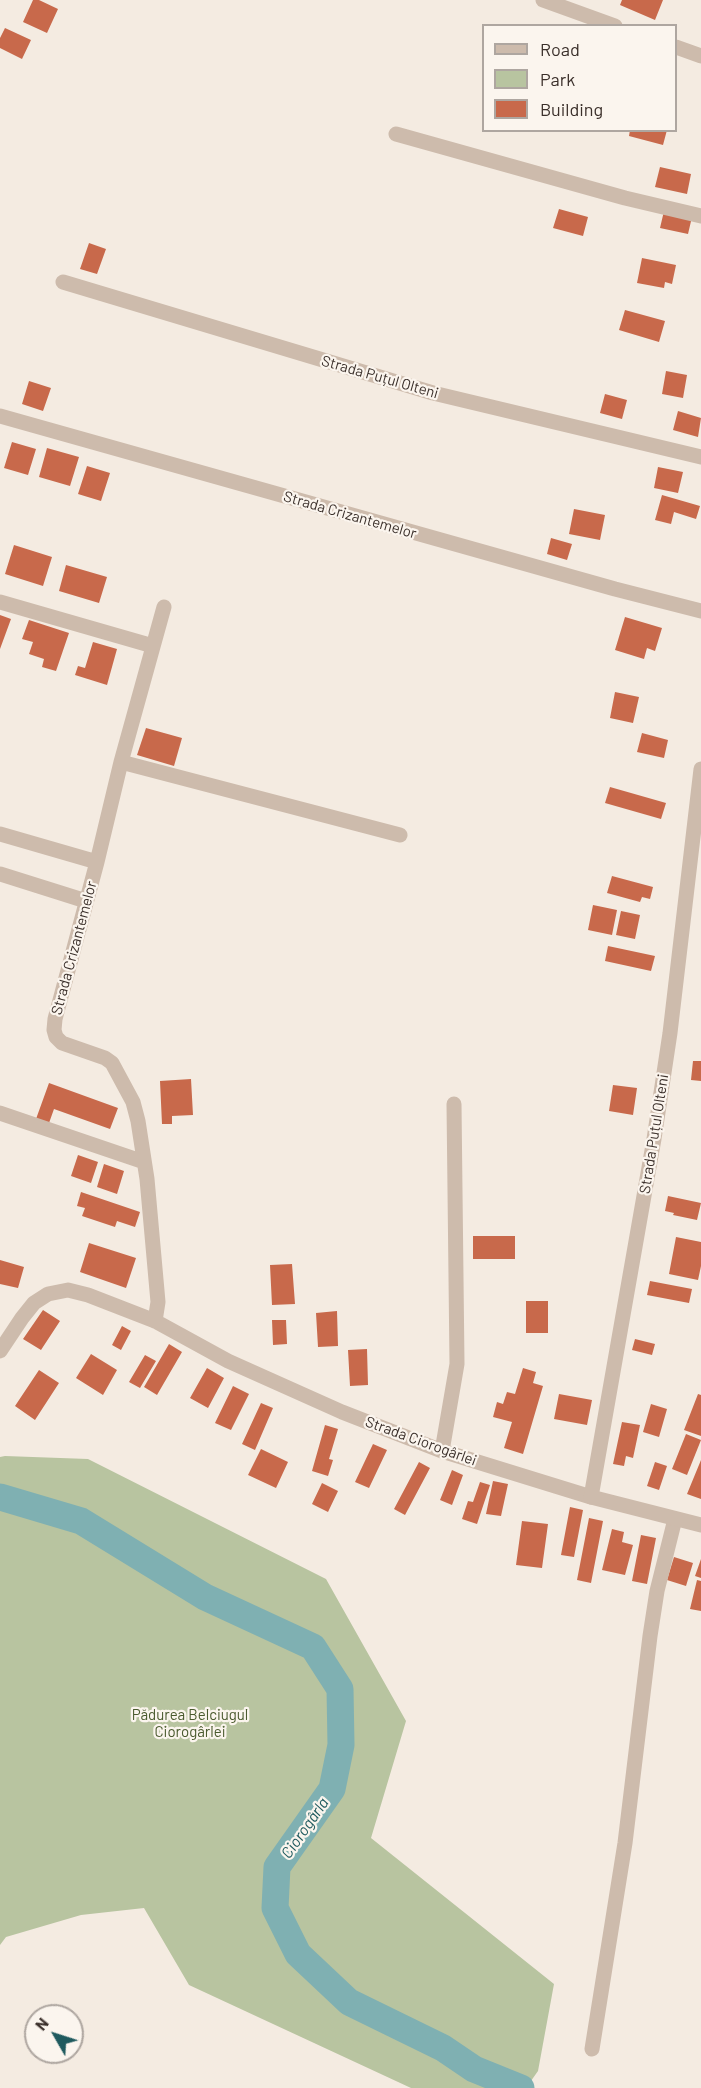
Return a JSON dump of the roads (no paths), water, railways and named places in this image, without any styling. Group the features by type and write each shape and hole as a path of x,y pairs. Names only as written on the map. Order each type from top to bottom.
{"street":[{"path":"543,0 609,24"},
{"path":"677,48 701,56"},
{"path":"396,134 625,198 701,216"},
{"name":"Strada Puțul Olteni","path":"63,282 434,393 701,457"},
{"name":"Strada Crizantemelor","path":"0,416 592,583 701,611"},
{"path":"0,602 153,646"},
{"name":"Strada Crizantemelor","path":"155,1321 158,1302 144,1162 134,1102 112,1063 105,1058 62,1043 56,1037 54,1030 121,762 164,607"},
{"path":"121,762 400,835"},
{"name":"Strada Puțul Olteni","path":"591,1497 654,1139 668,1044 701,770"},
{"path":"0,834 97,862"},
{"path":"0,874 86,901"},
{"path":"442,1451 457,1364 454,1104"},
{"path":"0,1113 144,1162"},
{"name":"Strada Ciorogârlei","path":"0,1352 34,1303 48,1294 68,1290 88,1294 155,1321 228,1360 342,1412 442,1451 591,1497 701,1525"},
{"path":"592,2049 625,1843 657,1591 675,1519"}],"waterway":[{"name":"Ciorogârla","path":"0,1497 81,1521 205,1597 313,1647 340,1689 341,1745 332,1789 277,1867 275,1908 298,1954 349,2002 443,2048 474,2069 521,2088"}],"park label":[{"name":"Pădurea Belciugul Ciorogârlei","path":"190,1724"}]}
